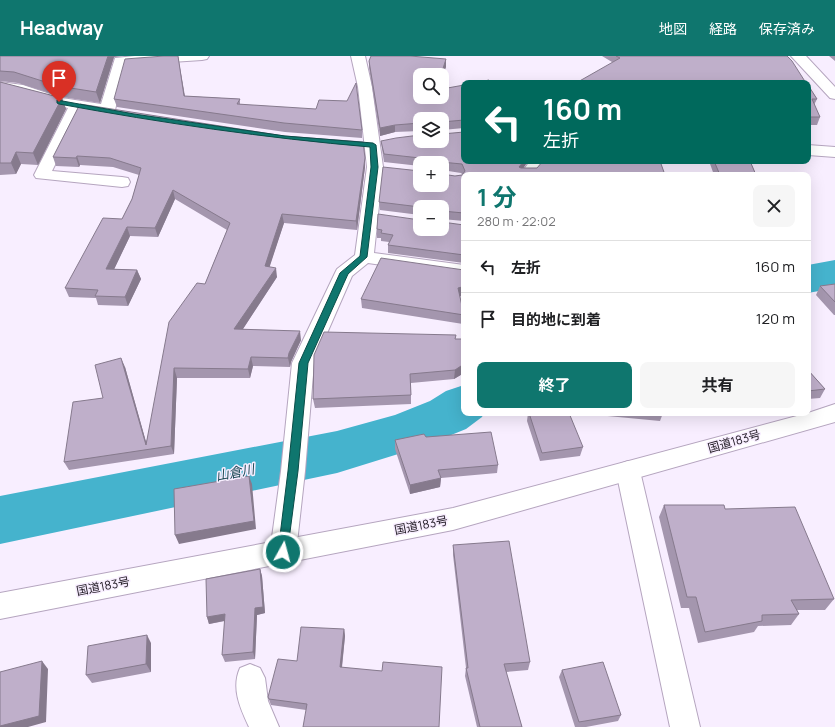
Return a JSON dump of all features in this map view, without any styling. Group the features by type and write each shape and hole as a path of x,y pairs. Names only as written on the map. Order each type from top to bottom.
{"main road":[{"path":"0,86 18,88 59,102 114,111 120,61 202,56"},
{"path":"283,552 293,471 303,363 344,273 364,257 376,216 382,168 373,144 358,56"},
{"path":"798,56 835,95"},
{"path":"77,105 42,175 122,182"},
{"path":"811,150 835,152"},
{"path":"364,257 461,271"},
{"name":"国道183号","path":"0,606 454,519 835,413"},
{"path":"628,471 685,727"},
{"path":"250,678 253,702 264,727"}],"building":[{"path":"0,56 108,56 96,92 58,86 14,72 0,71"},
{"path":"178,56 184,96 240,99 237,104 316,109 319,100 347,101 356,83 362,130 284,123 114,99 125,59"},
{"path":"371,56 410,56 446,59 443,68 413,68 413,104 449,104 449,88 461,86 461,120 449,121 449,112 413,112 413,124 380,128 369,61"},
{"path":"616,56 787,56 804,80 581,80 620,58"},
{"path":"0,82 62,98 33,153 16,152 11,163 0,163"},
{"path":"811,90 817,99 812,99 820,117 811,117"},
{"path":"80,104 284,136 363,142 365,158 356,221 282,214 265,266 276,268 234,329 300,331 288,358 251,357 248,369 174,368 171,446 64,462 73,402 103,398 95,365 121,358 146,445 169,322 197,283 205,284 230,223 173,190 155,228 127,227 106,269 137,270 125,297 95,296 98,290 65,288 103,218 122,219 132,199 141,168 110,158 77,156 76,158 53,157"},
{"path":"461,132 461,164 449,163 449,156 413,156 413,157 384,154 381,141 413,136 413,148 449,148 449,133"},
{"path":"462,164 522,164 519,167 521,168 537,168 540,164 661,164 664,172 464,172"},
{"path":"715,164 751,164 755,172 719,172"},
{"path":"383,167 413,170 413,192 449,192 449,175 461,175 461,213 449,212 449,200 413,200 413,206 379,202"},
{"path":"378,214 413,219 413,236 449,236 449,223 461,225 461,255 388,245 393,235 381,233 382,230 377,229"},
{"path":"381,258 461,270 461,287 458,288 461,302 461,315 361,299"},
{"path":"835,284 835,302 820,286"},
{"path":"324,332 456,335 455,339 461,339 461,366 455,370 410,374 411,395 313,399 314,355"},
{"path":"811,373 825,389 811,391"},
{"path":"530,416 570,416 583,447 542,453"},
{"path":"491,432 498,465 438,470 441,478 410,485 395,440 424,434 426,437"},
{"path":"249,476 254,521 175,535 174,489"},
{"path":"664,505 724,505 725,509 795,507 834,599 791,600 799,614 762,615 762,621 705,632 696,597 687,597"},
{"path":"509,541 530,662 504,664 522,727 480,727 466,668 468,668 453,545"},
{"path":"260,569 263,607 255,608 253,652 222,655 225,614 207,617 206,579"},
{"path":"301,627 344,629 340,667 382,671 383,662 442,667 439,727 303,727 307,704 269,699 268,697 278,659 297,661"},
{"path":"147,635 146,664 86,675 88,646"},
{"path":"42,661 39,716 0,726 0,672"},
{"path":"603,662 621,715 579,722 562,670"}],"waterway":[{"name":"山倉川","path":"811,278 835,274"},
{"name":"山倉川","path":"0,520 337,452 406,432 448,415 461,406"}],"route":[{"path":"59,102 134,116 285,138 373,145 374,167 372,192 364,257 344,273 303,363 293,471 283,552"}]}
